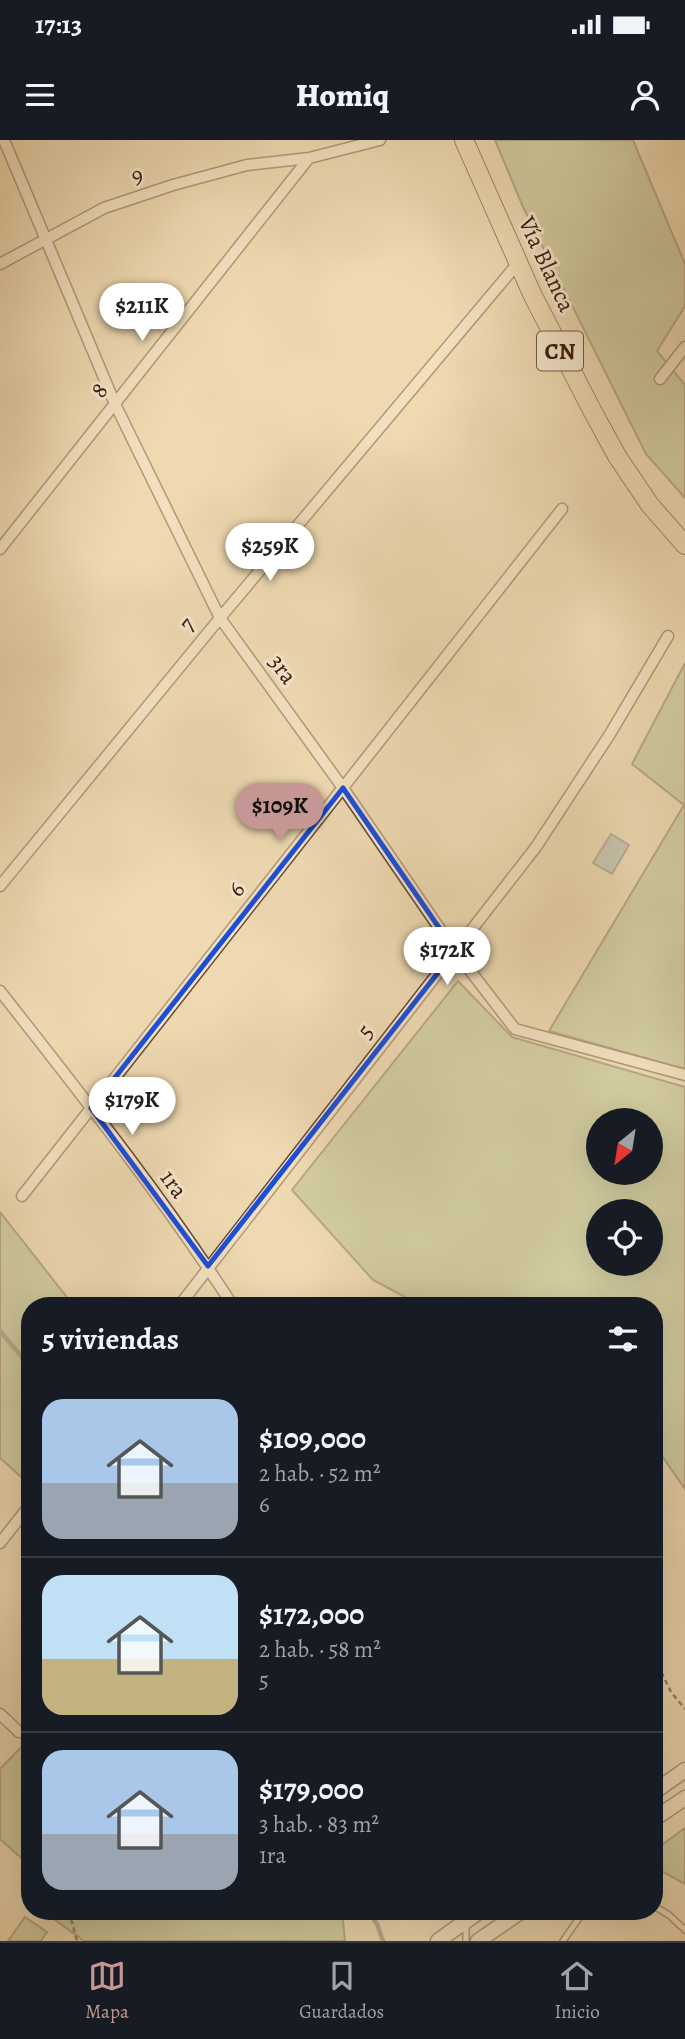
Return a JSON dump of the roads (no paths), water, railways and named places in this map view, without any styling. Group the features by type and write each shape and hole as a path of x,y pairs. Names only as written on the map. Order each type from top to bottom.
{"highway":[{"name":"Vía Blanca","path":"464,140 557,344 617,456 650,505 685,545"}],"street":[{"name":"3ra","path":"4,140 115,404 220,618 343,788 455,951 515,1029 685,1075"},
{"name":"9","path":"0,264 104,208 247,166 282,159 309,158 380,140"},
{"name":"8","path":"0,549 309,158"},
{"name":"7","path":"0,886 220,618 518,263"},
{"path":"660,379 685,347"},
{"name":"6","path":"22,1196 562,509"},
{"name":"5","path":"185,1297 536,847 610,734 667,636"},
{"name":"1ra","path":"0,990 91,1108 208,1266 227,1297"},
{"path":"0,1544 21,1517"},
{"path":"0,1714 19,1732"},
{"path":"663,1786 685,1770"},
{"path":"663,1813 685,1798"},
{"path":"438,1941 461,1920"},
{"path":"485,1939 510,1920"}],"lane":[{"path":"663,1912 685,1930"},
{"path":"466,1941 467,1920"},
{"path":"563,1941 578,1920"}],"water":[{"path":"611,834 629,845 612,874 593,863"}],"waterway":[{"path":"0,1331 21,1356"},
{"path":"374,1920 383,1941"}]}
